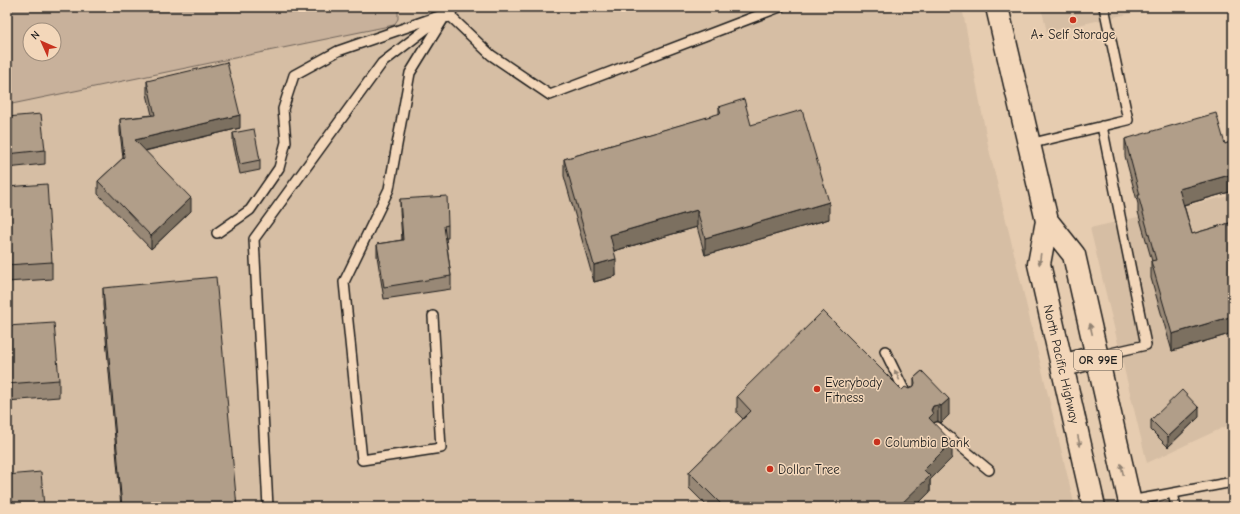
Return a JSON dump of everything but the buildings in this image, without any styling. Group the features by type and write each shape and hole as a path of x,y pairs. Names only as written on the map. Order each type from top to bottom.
{"main road":[{"name":"North Pacific Highway","path":"997,7 1047,221 1039,264 1094,507"},
{"name":"North Pacific Highway","path":"1047,221 1074,254 1131,504"},
{"path":"1062,366 1098,356"}],"lane":[{"path":"447,10 491,54 550,95 780,7"},
{"path":"1029,144 1128,120 1104,7"},
{"path":"217,233 250,210 278,168 286,142 283,109 294,75 338,51 447,10"},
{"path":"433,316 441,448 362,460 344,282 389,190 410,73 447,10"},
{"path":"268,507 254,239 382,63 447,10"},
{"path":"1098,356 1146,345 1102,126"},
{"path":"885,351 909,399"},
{"path":"937,427 989,470"},
{"path":"1131,504 1173,493 1233,482"},
{"path":"1173,493 1176,507"}],"shaded area":[{"path":"7,7 962,7 988,145 1075,507 7,507"},
{"path":"7,7 398,7 398,19 394,25 7,105"},
{"name":"A+ Self Storage","path":"1041,7 1159,7 1047,32"},
{"path":"1233,195 1233,423 1147,463 1090,228"}],"place":[{"name":"A+ Self Storage","path":"1073,20"},
{"name":"Everybody Fitness","path":"817,389"},
{"name":"Columbia Bank","path":"877,442"},
{"name":"Dollar Tree","path":"770,469"}]}
